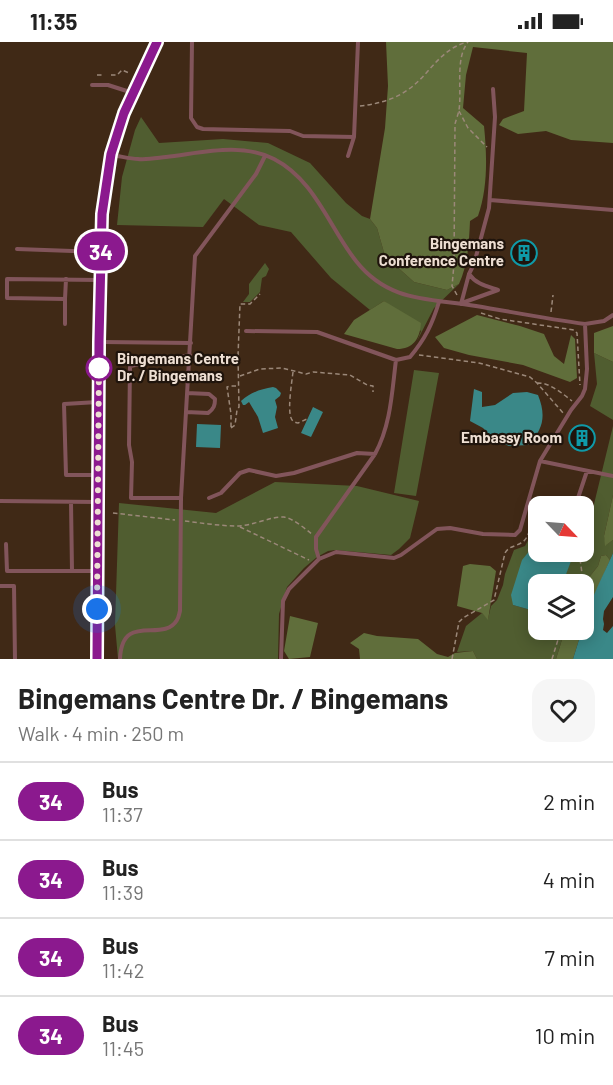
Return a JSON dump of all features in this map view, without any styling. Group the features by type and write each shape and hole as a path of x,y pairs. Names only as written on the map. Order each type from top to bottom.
{"main road":[{"path":"97,659 102,214 111,154 124,113 157,42"}],"lane":[{"path":"192,42 191,118 197,127 290,131 303,136 354,137"},
{"path":"348,156 354,137 358,42"},
{"path":"92,85 108,85 134,93"},
{"path":"461,304 489,208 495,117 493,89"},
{"path":"111,154 140,160 232,149 257,153 274,159 298,176 309,188 356,260 369,275 389,288 409,297 585,324 604,321 613,315"},
{"path":"120,659 120,646 130,634 170,627 177,621 180,611 181,498 195,256 256,174 265,156"},
{"path":"490,200 613,210"},
{"path":"17,249 101,252"},
{"path":"461,304 498,290 480,285 469,274"},
{"path":"65,299 6,298 7,279 100,280"},
{"path":"65,324 66,279"},
{"path":"246,331 317,332 396,360 410,357 422,342 432,325 439,302"},
{"path":"281,659 283,601 289,589 317,561 336,552 394,558 437,529 450,528 483,534 515,536 520,530 540,461 582,396 587,384 585,324"},
{"path":"99,342 191,344"},
{"path":"181,498 131,498 130,366 190,355"},
{"path":"317,561 316,537 381,443 388,419 396,360"},
{"path":"186,412 208,413 215,403 215,399 209,394 187,393"},
{"path":"98,474 66,475 64,404 99,402"},
{"path":"209,498 221,493 240,473 249,470 276,476 294,473 357,453 375,454"},
{"path":"540,461 613,476"},
{"path":"579,496 587,471"},
{"path":"0,501 98,502"},
{"path":"71,502 72,571"},
{"path":"6,544 7,571 97,571"},
{"path":"0,586 14,586 15,659"}],"path":[{"path":"356,107 392,99 410,89 438,59 452,48 468,42"},
{"path":"461,304 452,286 455,124 459,110 463,52 468,42"},
{"path":"111,75 117,75 122,70 129,73"},
{"path":"97,75 103,75"},
{"path":"459,110 468,128 492,152"},
{"path":"239,386 227,387 231,428 235,425 239,407 240,304 250,304 260,294"},
{"path":"551,312 553,295"},
{"path":"482,314 500,319 569,329 577,333 582,396"},
{"path":"413,354 479,363 530,377 567,418"},
{"path":"239,376 260,369 282,368 306,374 313,372 350,375 366,385 373,386 373,392"},
{"path":"293,371 291,418 292,421 298,423 307,419"},
{"path":"537,383 543,382 565,395 576,405"},
{"path":"316,537 285,517 238,526 317,561"},
{"path":"452,659 459,622 494,600 505,553 508,548 522,543 528,535"},
{"path":"552,659 558,640"}],"green space":[{"path":"386,42 613,42 613,143 571,140 546,131 518,134 499,125 503,119 524,111 527,53 473,47 466,75 463,108 484,126 485,183 478,216 470,221 462,276 459,284 447,290 414,282 385,256 377,228 370,219 385,128 388,86"},
{"path":"141,117 159,143 223,139 268,143 310,163 346,203 362,216 370,219 377,228 385,256 414,282 447,290 459,284 434,308 417,341 421,331 384,301 370,310 331,278 291,232 259,225 224,199 203,227 117,225 122,177"},
{"path":"265,263 269,269 266,276 262,278 260,292 250,302 243,302 249,294 249,284"},
{"path":"384,301 421,323 415,342 403,349 397,349 344,334 354,320"},
{"path":"477,315 544,334 554,356 564,364 571,335 575,339 577,378 570,382 523,365 444,348 435,337"},
{"path":"613,326 613,362 594,353 594,333"},
{"path":"594,353 613,362 613,420 590,406 597,384"},
{"path":"414,370 439,373 416,496 394,493"},
{"path":"613,426 613,495 604,536 606,545 613,540 613,553 610,560 606,555 601,556 598,566 592,574 566,574 570,562 594,562 594,504"},
{"path":"275,482 357,486 419,501 410,538 391,555 328,551 304,568 287,587 279,614 278,659 118,659 115,625 119,503 216,513"},
{"path":"613,495 613,540 605,546 604,536"},
{"path":"528,541 528,558 513,605 528,609 528,640 562,640 556,659 477,659 473,651 457,652 466,626 482,613 488,619 491,606 497,600 503,585 514,550 525,546"},
{"path":"606,555 610,560 594,596 594,574 592,574 598,566 601,556"},
{"path":"470,564 490,566 496,571 488,620 482,613 457,606 463,566"},
{"path":"290,616 318,623 310,657 289,659 284,651"},
{"path":"364,633 418,639 437,654 448,657 455,653 473,651 477,659 360,659 359,649 350,643"},
{"path":"562,640 579,640 573,659 556,659"}],"water":[{"path":"273,387 281,393 275,400 277,407 275,417 278,428 263,433 258,417 249,402 243,405 241,401 255,392"},
{"path":"474,389 482,392 482,407 495,405 513,393 527,392 538,395 543,415 542,422 528,445 509,446 493,439 483,428 470,421"},
{"path":"313,407 323,412 311,437 301,433"},
{"path":"197,424 221,425 220,448 196,447"},
{"path":"528,553 528,562 571,562 566,574 528,574 528,609 513,605 511,595 522,560"},
{"path":"613,553 613,597 604,611 603,630 607,633 613,626 613,659 573,659 579,640 594,640 594,595"}],"bus line":[{"name":"34","path":"97,659 102,214 111,154 124,113 157,42"}],"place":[{"name":"Bingemans Conference Centre","path":"524,253"},
{"name":"Bingemans Centre Dr. / Bingemans","path":"99,368"},
{"name":"Embassy Room","path":"582,438"}],"route":[{"path":"97,609 99,361 99,368"}]}
